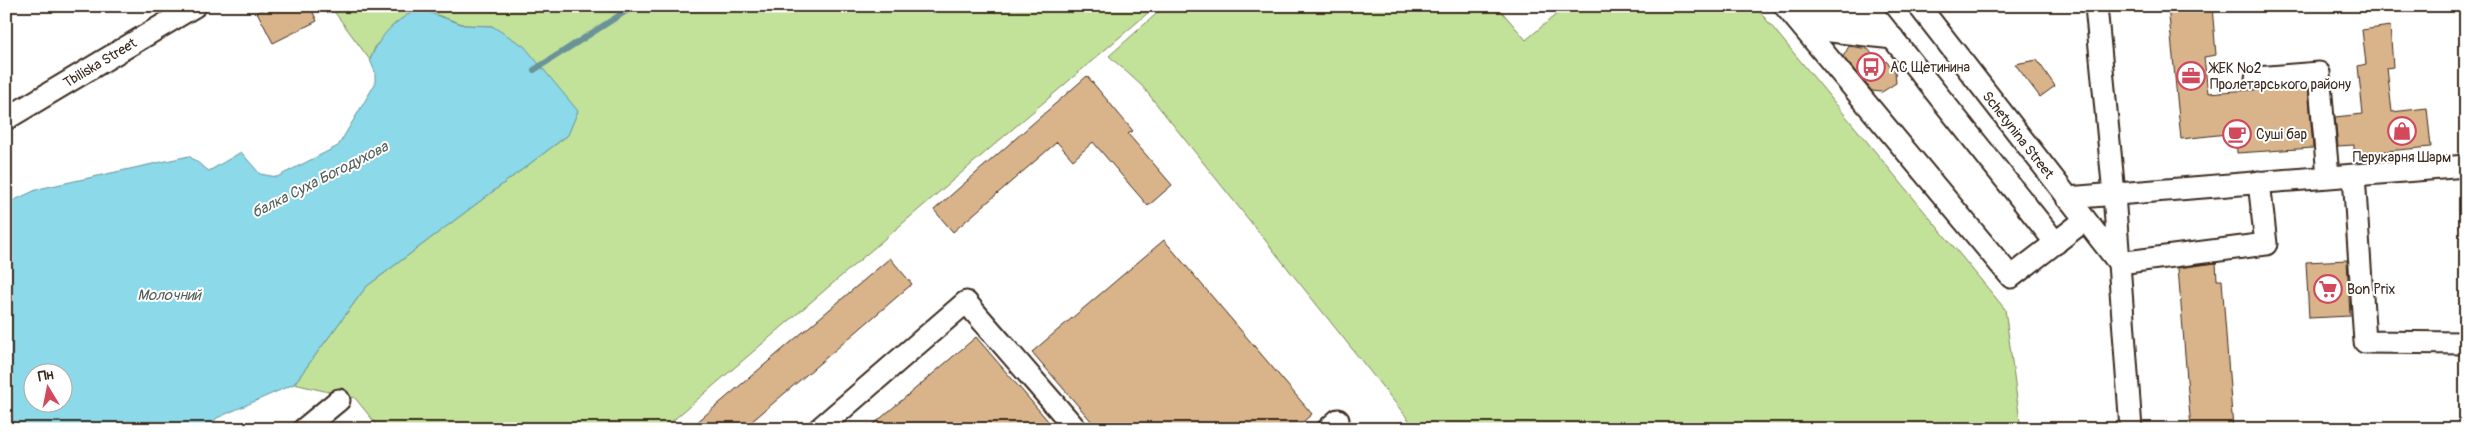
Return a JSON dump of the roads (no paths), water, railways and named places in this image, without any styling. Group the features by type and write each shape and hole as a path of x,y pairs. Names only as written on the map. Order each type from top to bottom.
{"street":[{"name":"Tbiliska Street","path":"6,119 195,6"},
{"name":"Schetynina Street","path":"1919,6 2119,263"},
{"path":"2096,6 2114,194 2131,429"},
{"path":"1786,8 1872,12 2056,242"},
{"path":"1786,8 2012,277 2085,220"},
{"path":"1804,28 1893,38"},
{"path":"2256,78 2320,74 2328,176"},
{"path":"2067,198 2466,166"},
{"path":"2354,175 2365,342 2466,343"},
{"path":"2119,263 2266,244 2259,182"},
{"path":"819,429 966,302 1076,429"},
{"path":"304,429 339,400"}],"water":[{"name":"Молочний","path":"420,9 464,25 492,26 524,46 578,111 568,135 366,287 294,384 217,418 207,429 6,429 6,204 38,189 189,156 209,171 241,152 260,174 277,177 338,146 375,84 375,72 370,60 374,51 389,29 403,18"}],"waterway":[{"name":"балка Суха Богодухова","path":"534,70 634,6"}],"place":[{"name":"АС Щетинина","path":"1871,67"},
{"name":"ЖЕК №2 Пролетарського району","path":"2191,76"},
{"name":"Перукарня Шарм","path":"2402,131"},
{"name":"Суші бар","path":"2237,134"},
{"name":"Bon Prix","path":"2328,289"}]}
